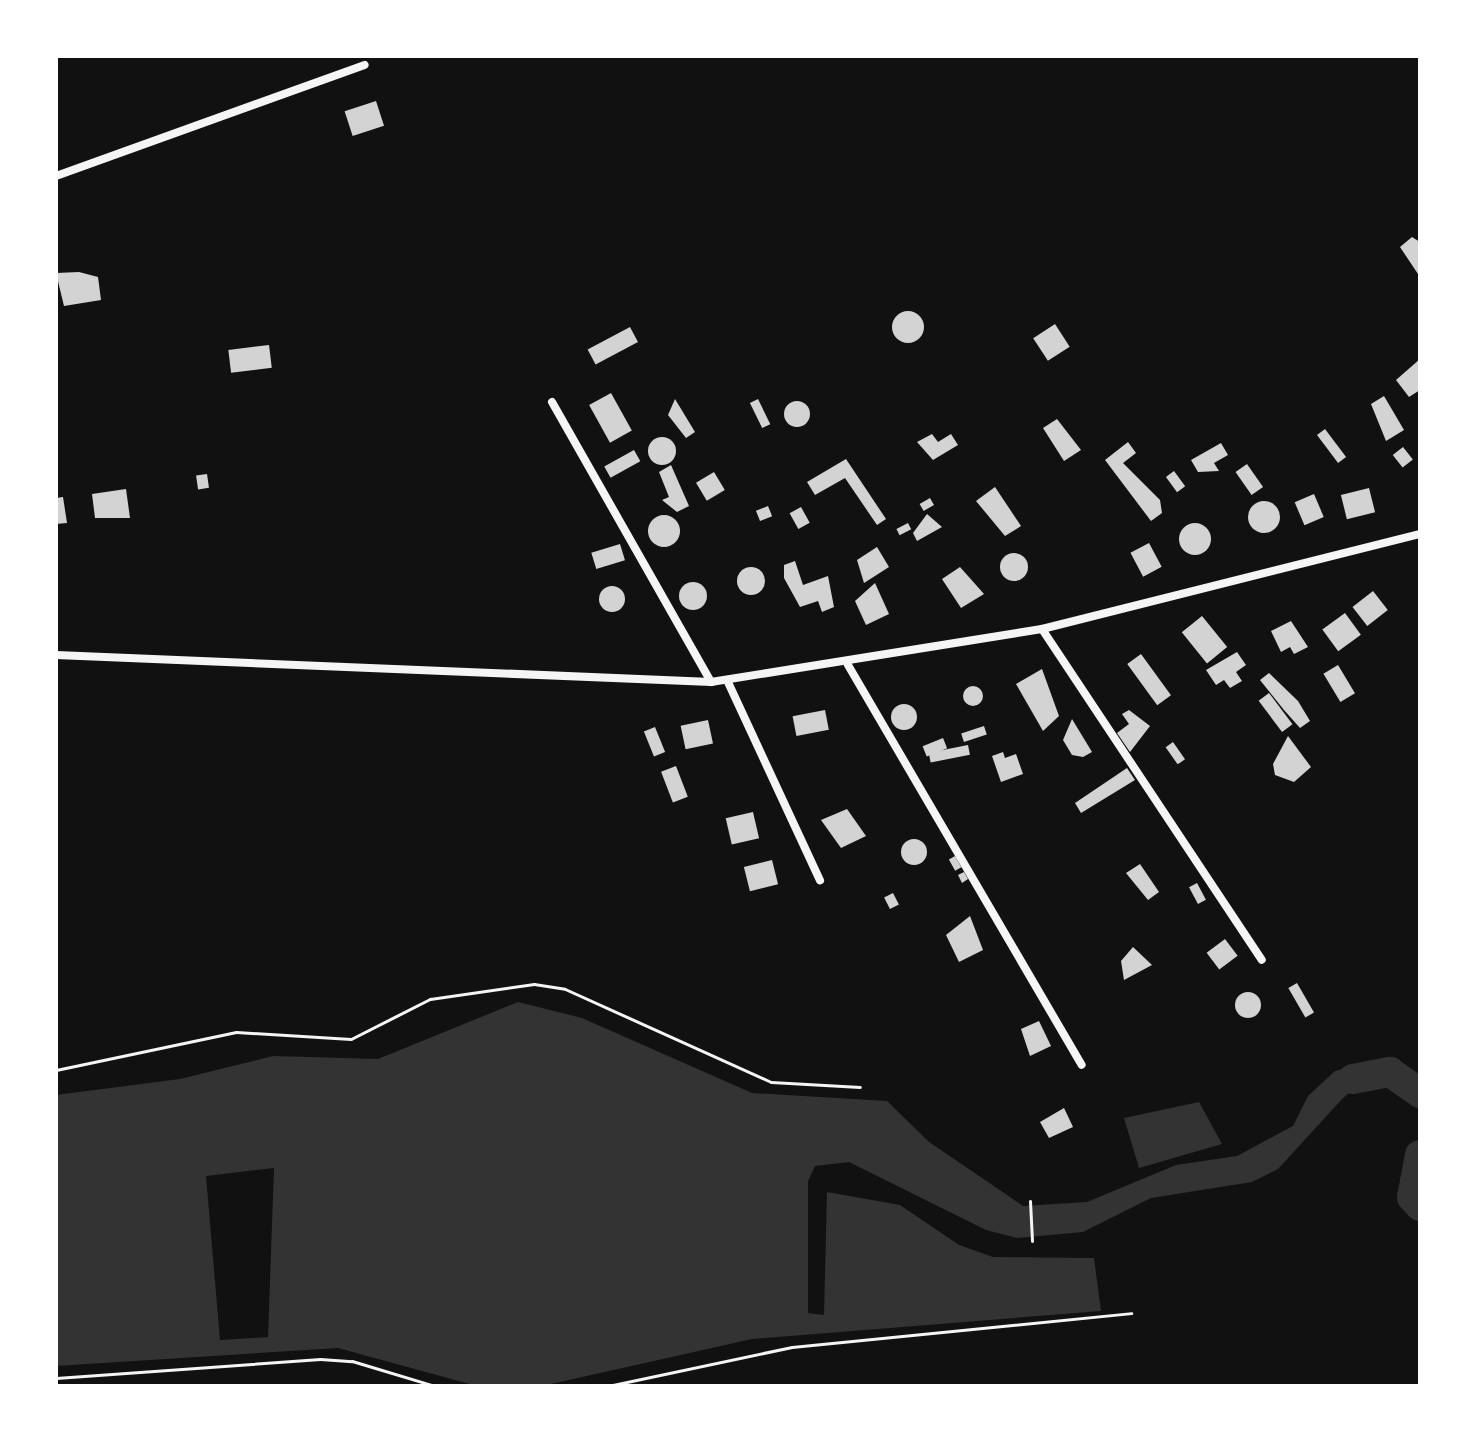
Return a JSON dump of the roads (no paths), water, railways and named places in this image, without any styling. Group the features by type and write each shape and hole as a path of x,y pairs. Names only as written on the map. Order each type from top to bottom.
{"street":[{"path":"56,176 365,65"},
{"path":"552,402 711,682"},
{"path":"56,655 627,682 711,682 848,665 1042,629 1420,534"},
{"path":"1042,629 1262,960"},
{"path":"848,665 1082,1065"},
{"path":"727,680 820,880"}],"waterway":[{"path":"1353,1079 1390,1072 1420,1093"},
{"path":"1420,1155 1412,1197 1420,1206"}]}
